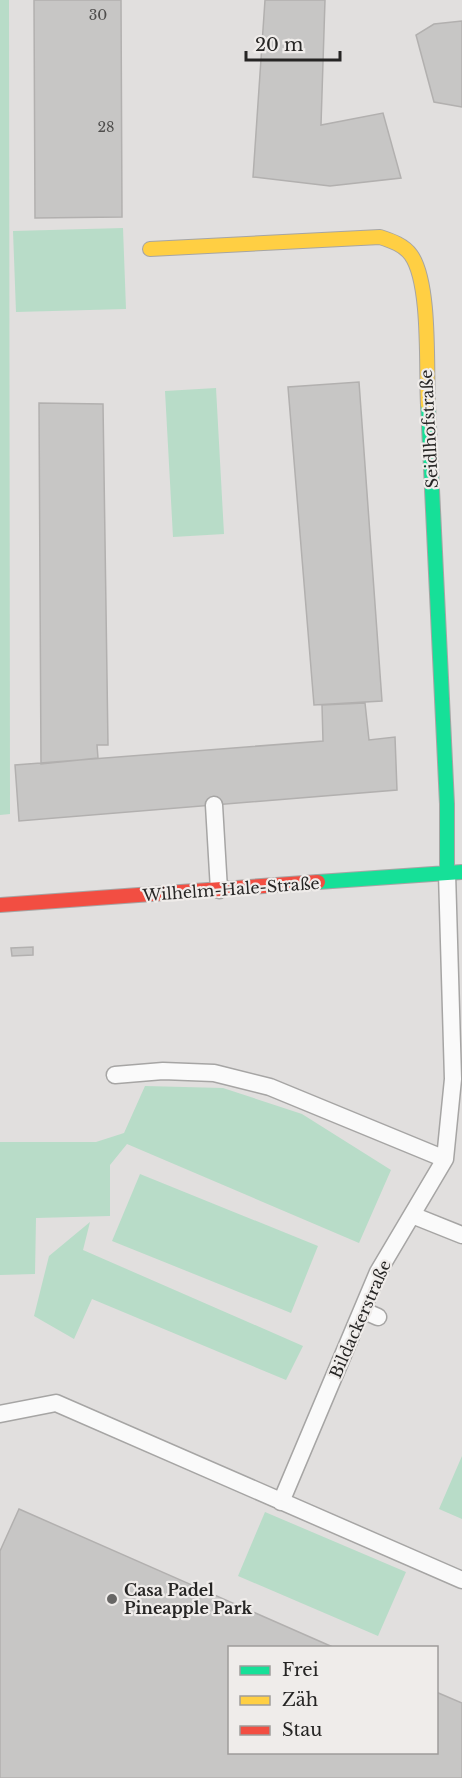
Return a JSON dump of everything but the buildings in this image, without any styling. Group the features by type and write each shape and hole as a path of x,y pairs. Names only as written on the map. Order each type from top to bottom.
{"street":[{"name":"Seidlhofstraße","path":"150,249 380,237 402,244 414,257 422,279 447,804 455,872"},
{"name":"Wilhelm-Hale-Straße","path":"0,905 455,872"}],"lane":[{"path":"214,805 219,890"},
{"name":"Bildackerstraße","path":"281,1502 378,1272 445,1159 453,1079 455,872"},
{"path":"115,1075 163,1071 214,1073 270,1087 445,1159"},
{"path":"412,1215 462,1235"},
{"path":"362,1310 378,1317"},
{"path":"0,1414 56,1403 462,1580"}],"green space":[{"path":"0,0 9,0 10,814 0,815"},
{"path":"123,228 126,309 16,312 13,231"},
{"path":"216,388 224,534 173,537 165,391"},
{"path":"145,1086 223,1088 302,1114 391,1170 359,1243 127,1144 110,1165 110,1216 36,1218 35,1274 0,1275 0,1142 96,1142 124,1133"},
{"path":"140,1174 318,1246 291,1313 112,1241"},
{"path":"90,1222 83,1250 303,1346 286,1380 92,1299 74,1339 34,1316 49,1256"},
{"path":"462,1456 462,1519 439,1509"},
{"path":"265,1512 406,1572 378,1636 238,1576"}],"traffic: fast":[{"path":"428,405 447,804 447,873"},
{"path":"318,882 462,872"}],"traffic: slow":[{"path":"150,249 380,237 397,244 411,255 422,285 425,305 428,405"}],"traffic: jam":[{"path":"0,905 318,882"}],"place":[{"name":"Casa Padel Pineapple Park","path":"112,1599"}]}
